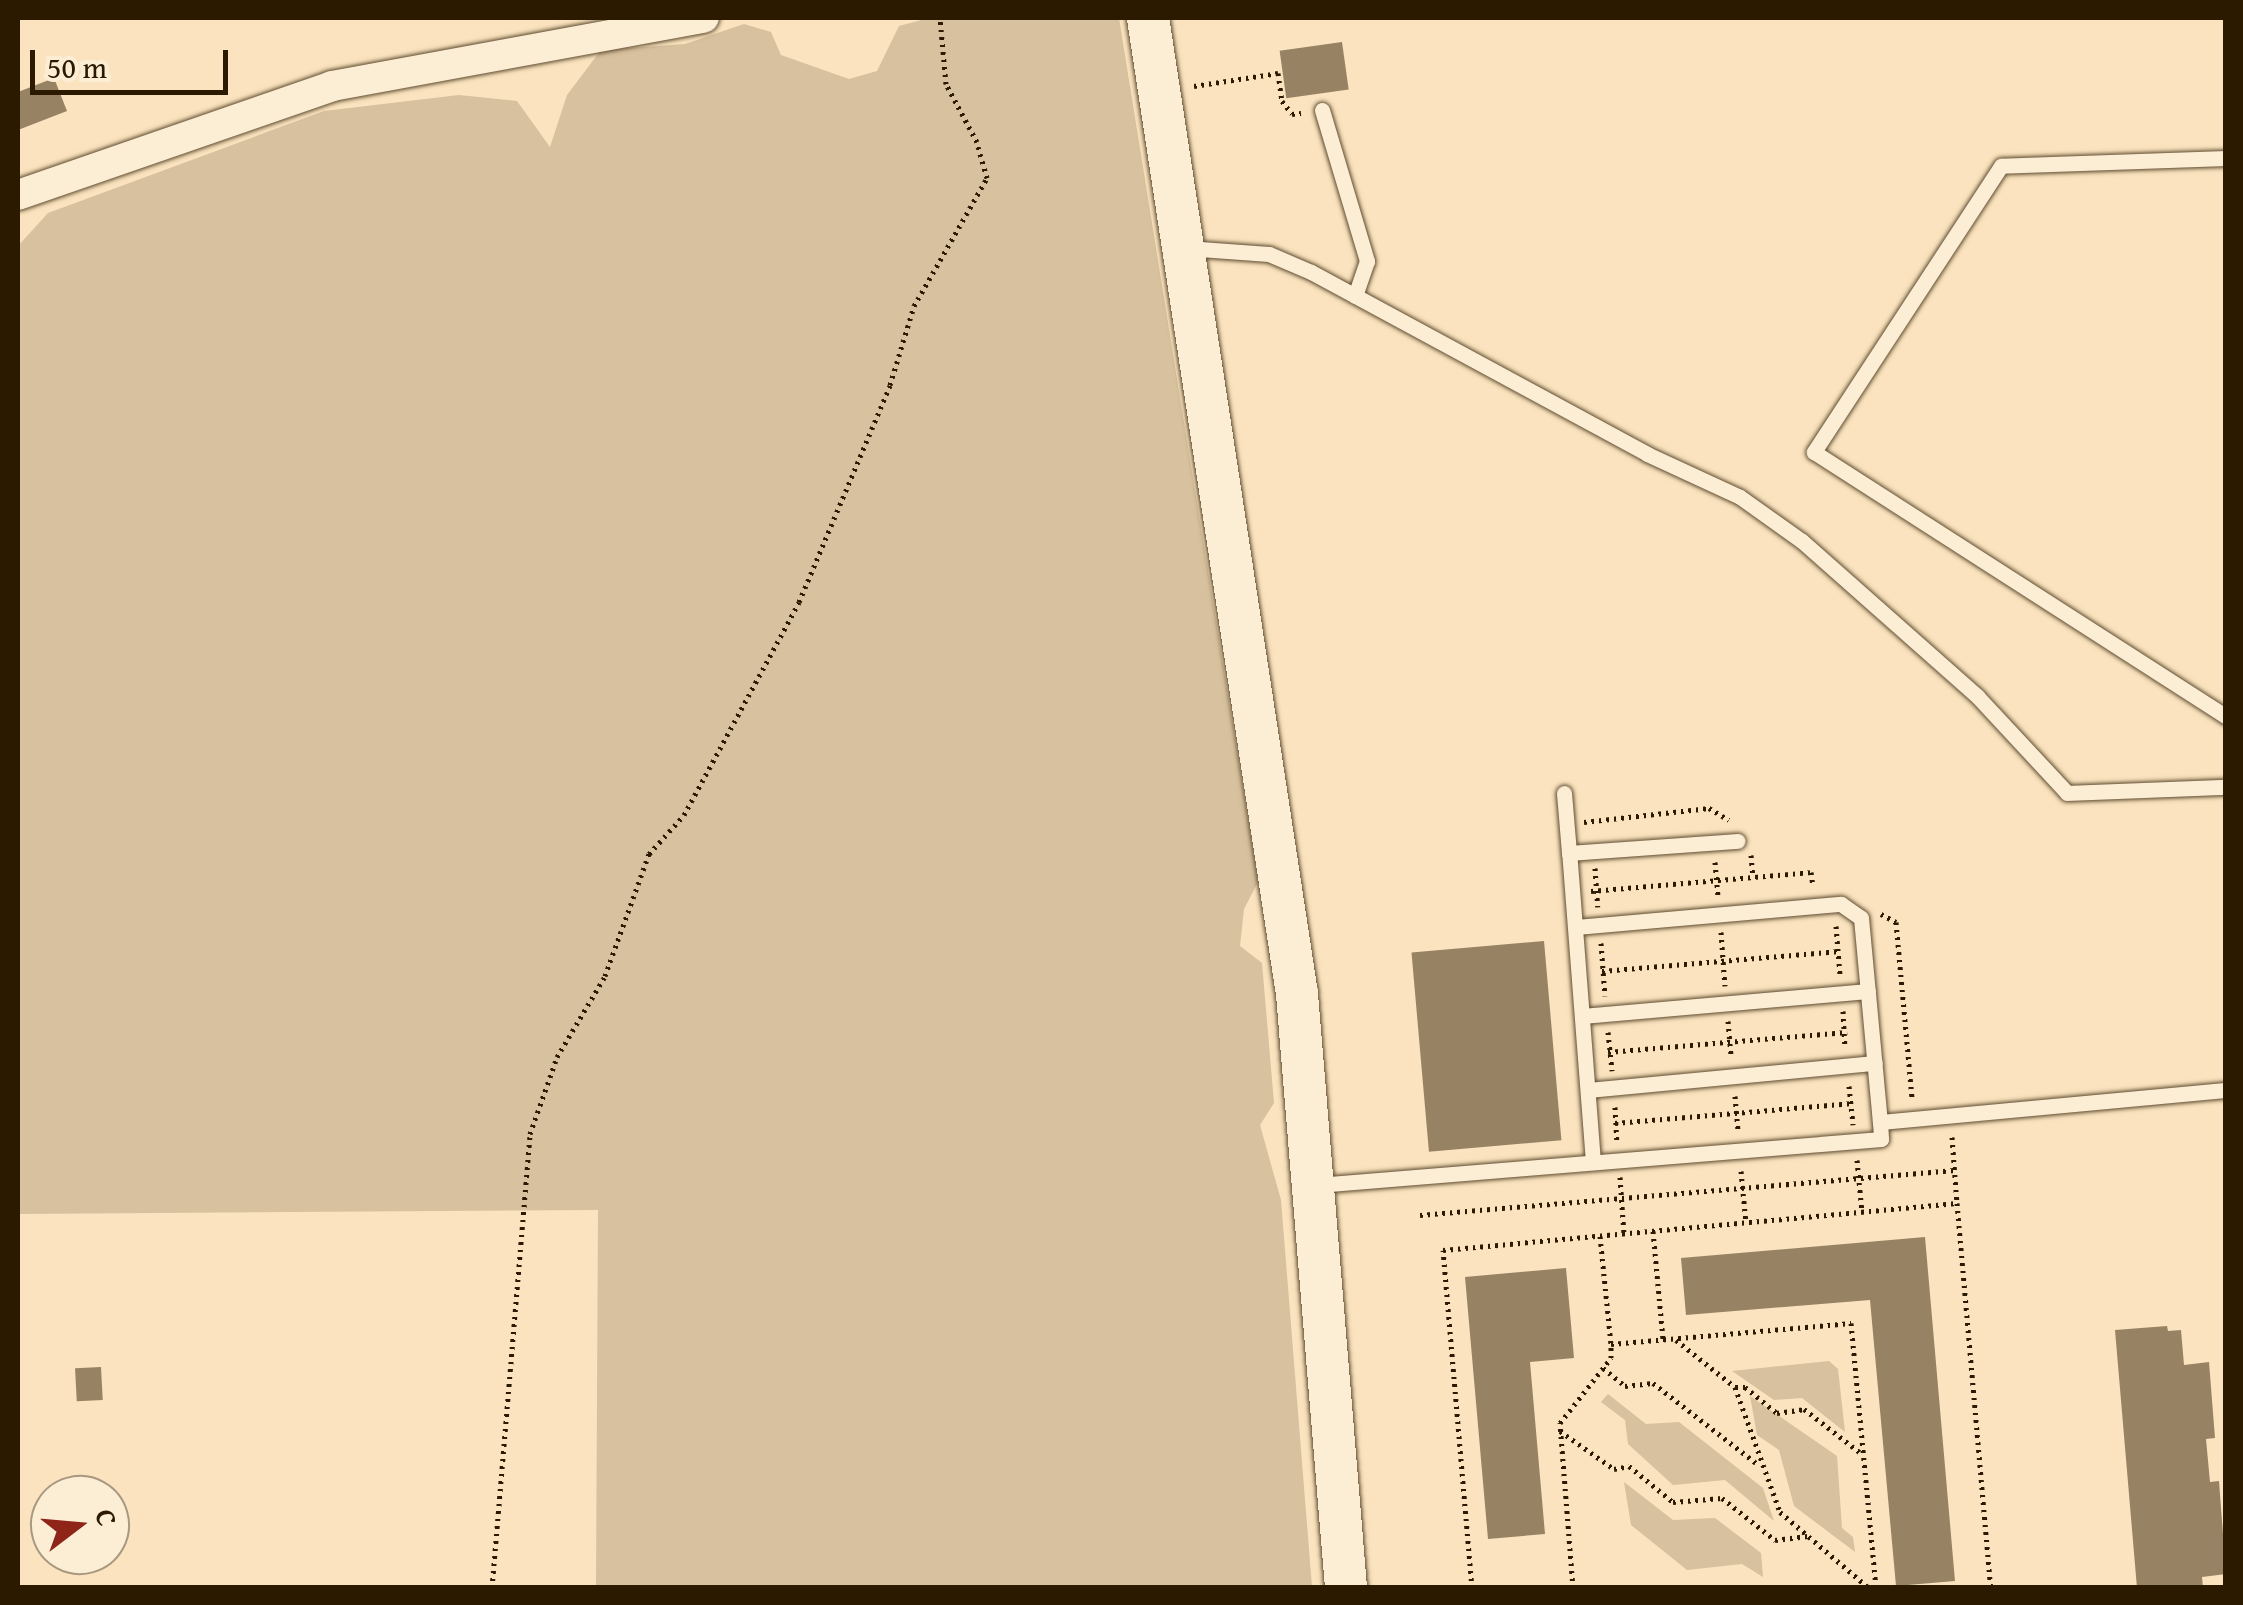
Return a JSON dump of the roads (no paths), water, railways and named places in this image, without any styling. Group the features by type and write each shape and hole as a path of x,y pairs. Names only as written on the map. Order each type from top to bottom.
{"main road":[{"path":"1148,18 1280,862 1313,1185 1346,1588"}],"street":[{"path":"18,195 332,86 704,18"}],"lane":[{"path":"1322,110 1366,261 1355,296"},
{"path":"2226,158 2002,166 1814,452 2226,717"},
{"path":"1182,248 1269,254 1740,497 1802,541 1977,696 2067,793 2226,787"},
{"path":"1564,793 1594,1162"},
{"path":"1570,853 1738,841"},
{"path":"1313,1185 1882,1139 1862,918 1841,904 1576,927"},
{"path":"1582,1016 1868,991"},
{"path":"1588,1090 1875,1063"},
{"path":"1880,1122 2226,1090"}]}
